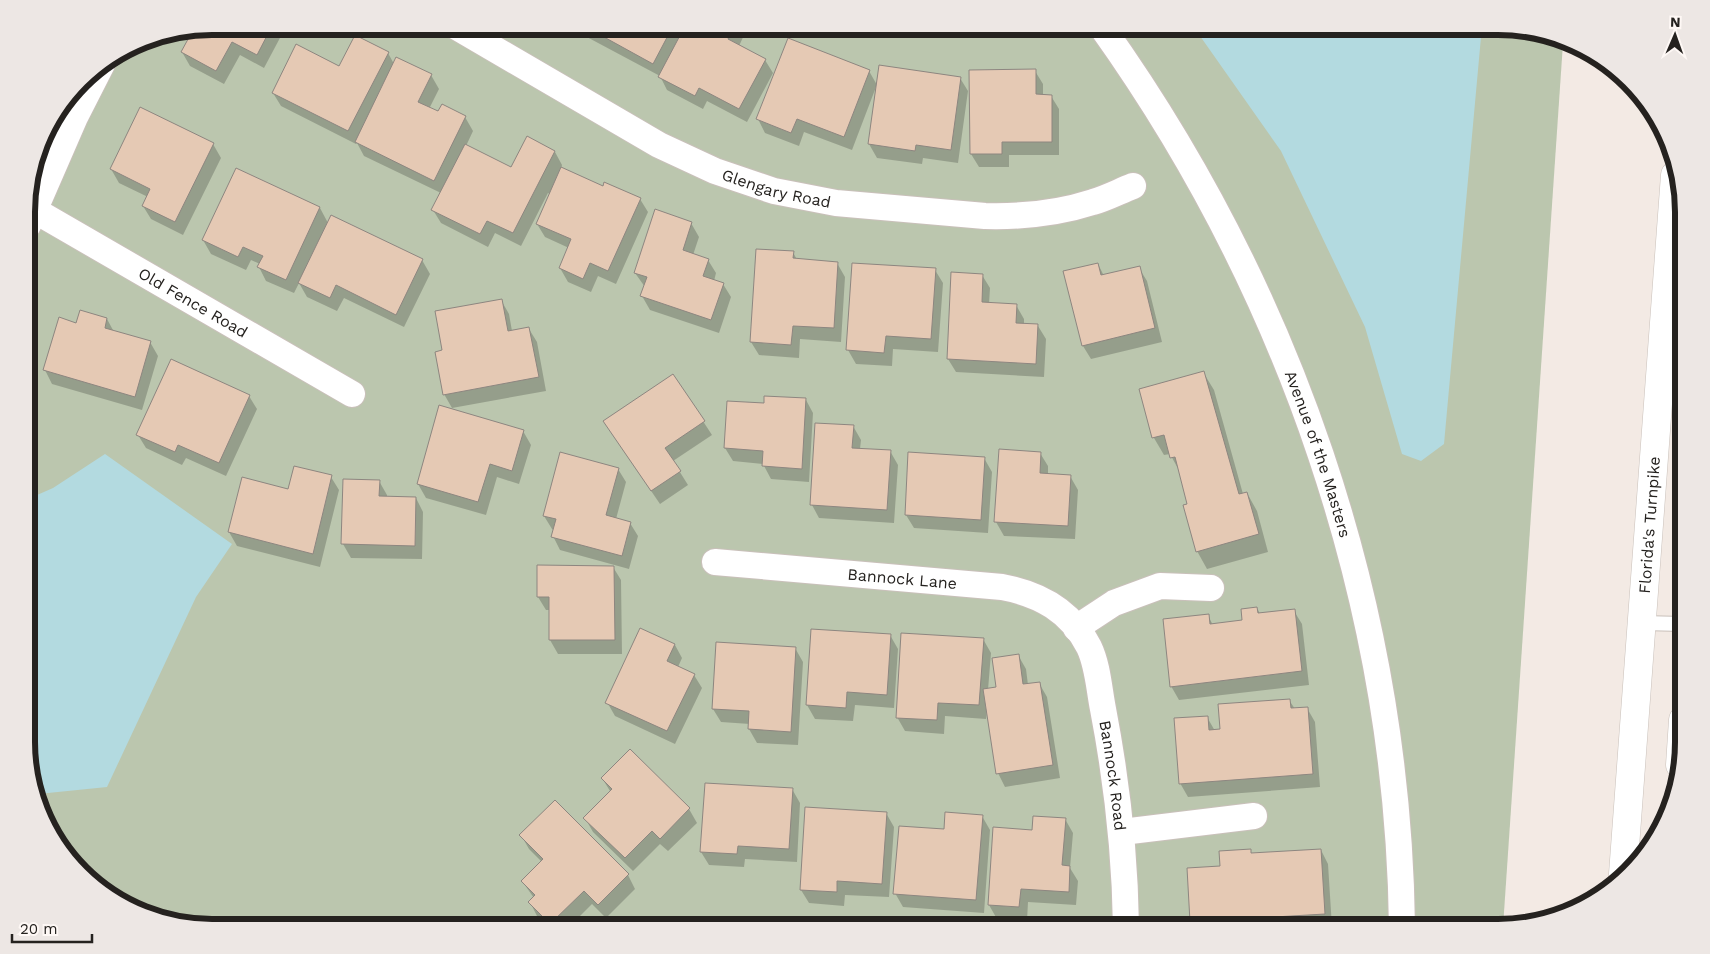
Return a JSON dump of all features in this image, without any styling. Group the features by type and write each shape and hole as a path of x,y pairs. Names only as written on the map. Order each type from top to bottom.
{"highway":[{"name":"Florida's Turnpike","path":"1624,866 1674,193"}],"street":[{"name":"Glengary Road","path":"471,35 659,144 715,172 795,196 836,203 986,216 1007,216 1051,213 1093,202 1133,186"},
{"name":"Avenue of the Masters","path":"1107,35 1134,73 1186,156 1240,257 1262,302 1300,395 1321,454 1357,577 1379,684 1394,783 1402,919"},
{"path":"35,209 75,117 94,80"},
{"name":"Old Fence Road","path":"35,220 352,394"},
{"name":"Bannock Lane","path":"715,562 1022,590 1056,607 1076,628"},
{"path":"1076,628 1114,603 1160,586 1211,588"},
{"name":"Bannock Road","path":"1076,628 1089,647 1095,665 1111,750 1122,832 1126,919"},
{"path":"1122,832 1254,816"}],"lane":[{"path":"1642,623 1675,624"}],"green space":[{"path":"200,35 1510,35 1533,38 1563,47 1504,919 200,919 177,916 155,910 134,901 114,889 95,875 79,859 53,820 44,799 38,777 35,754 35,200 38,177 44,155 53,134 65,114 79,95 95,79 134,53 155,44 177,38"}],"water":[{"path":"1199,35 1481,35 1444,444 1421,461 1402,454 1365,327 1281,151"},
{"path":"105,454 232,544 196,597 107,787 43,794 35,754 35,496 53,488"}],"building":[{"path":"200,35 267,35 257,55 232,42 216,71 181,52 189,37"},
{"path":"355,35 389,52 348,131 272,93 296,44 339,66"},
{"path":"600,35 668,35 653,64"},
{"path":"680,35 730,35 728,39 766,59 739,109 699,88 695,96 658,77"},
{"path":"788,38 870,70 844,137 797,119 791,133 756,119"},
{"path":"396,57 432,74 418,102 438,111 442,104 466,116 434,181 355,142"},
{"path":"879,65 961,77 951,150 916,145 915,151 868,144"},
{"path":"1036,69 1036,94 1052,95 1052,142 1002,142 1002,154 970,154 969,70"},
{"path":"140,107 214,143 175,222 142,206 150,189 110,169"},
{"path":"527,136 555,151 513,233 487,221 480,234 431,210 465,144 511,167"},
{"path":"561,167 603,186 604,182 641,198 608,271 590,263 583,279 559,268 571,239 536,224"},
{"path":"236,168 320,207 286,280 257,267 263,256 243,247 238,257 202,240"},
{"path":"655,209 692,222 683,250 709,259 703,276 724,283 711,320 640,296 647,277 634,273"},
{"path":"331,215 423,259 396,315 336,285 330,298 298,283"},
{"path":"756,249 794,251 793,258 838,262 834,328 793,326 791,345 750,342"},
{"path":"852,263 936,268 931,339 886,336 884,353 846,350"},
{"path":"1098,263 1101,275 1140,266 1155,328 1082,346 1063,271"},
{"path":"951,272 983,274 982,302 1017,304 1016,323 1038,324 1036,364 947,359"},
{"path":"502,299 508,331 529,327 539,377 443,395 435,352 442,350 435,311"},
{"path":"80,310 107,318 105,328 151,341 135,397 43,370 59,317 76,323"},
{"path":"171,359 250,395 219,463 178,445 175,452 136,435"},
{"path":"1204,371 1239,494 1247,492 1259,534 1196,552 1183,505 1187,504 1175,457 1170,458 1164,435 1152,438 1139,389"},
{"path":"673,374 705,421 665,448 681,471 651,491 603,421"},
{"path":"764,396 806,398 802,469 762,466 763,451 724,448 727,401 764,403"},
{"path":"439,405 524,430 512,471 490,464 478,502 417,484"},
{"path":"815,423 854,425 852,448 891,450 887,510 810,505"},
{"path":"999,449 1041,452 1040,473 1071,475 1068,526 994,522"},
{"path":"560,452 619,468 606,515 631,522 622,556 551,537 556,519 543,516"},
{"path":"908,452 985,457 981,520 905,515"},
{"path":"294,466 332,475 313,554 228,532 242,477 288,489"},
{"path":"343,479 380,480 379,496 416,497 415,546 341,544"},
{"path":"537,565 614,566 615,640 549,640 549,597 537,597"},
{"path":"1257,607 1258,613 1295,609 1302,671 1170,687 1163,619 1209,614 1210,624 1242,620 1241,609"},
{"path":"640,628 675,644 667,661 695,674 667,731 605,703"},
{"path":"811,629 891,634 887,695 847,692 846,708 806,705"},
{"path":"901,633 984,638 979,705 938,703 937,720 896,718"},
{"path":"716,642 796,647 791,732 748,729 749,711 712,709"},
{"path":"1019,654 1023,684 1040,682 1053,765 996,774 983,689 996,687 992,658"},
{"path":"1290,699 1291,708 1308,707 1313,774 1179,784 1174,718 1208,716 1209,730 1220,729 1218,704"},
{"path":"630,749 690,808 660,839 652,831 625,858 583,818 612,789 601,778"},
{"path":"705,783 793,788 789,849 738,846 737,854 700,852"},
{"path":"555,800 629,874 598,905 584,891 555,919 545,919 528,902 535,895 521,881 543,859 519,835"},
{"path":"805,807 887,812 882,884 837,881 837,892 800,890"},
{"path":"945,812 983,815 976,900 893,894 899,826 944,829"},
{"path":"1033,816 1066,818 1062,865 1070,866 1069,892 1021,889 1019,907 988,905 993,827 1032,830"},
{"path":"1251,849 1251,853 1321,849 1325,914 1241,919 1190,919 1187,868 1220,866 1219,851"}]}
